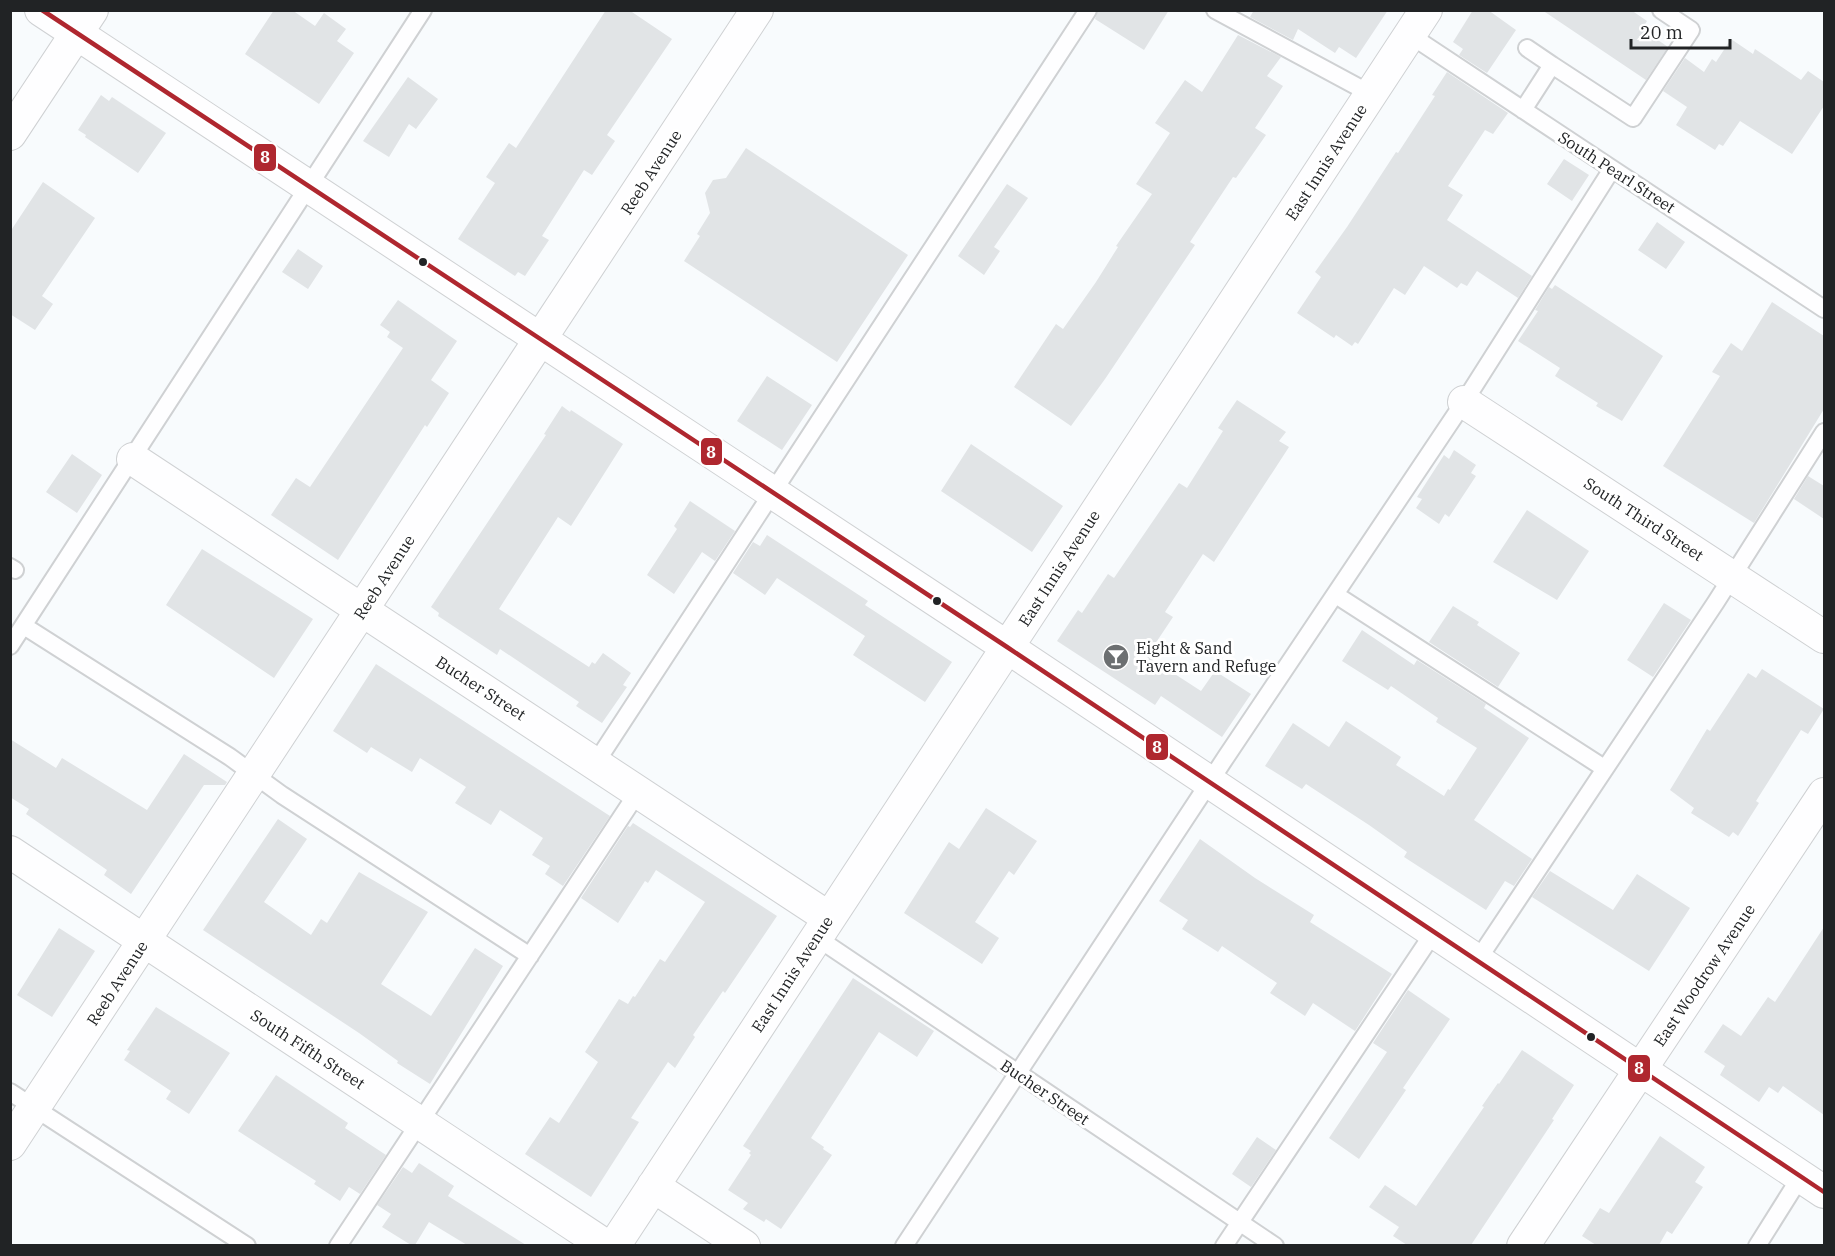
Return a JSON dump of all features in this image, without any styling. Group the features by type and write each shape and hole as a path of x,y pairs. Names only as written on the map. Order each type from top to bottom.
{"street":[{"path":"41,10 85,22 308,187 1007,647 1813,1184"},
{"name":"Reeb Avenue","path":"10,1144 22,1100 145,940 757,10"},
{"path":"10,134 85,22"},
{"name":"East Innis Avenue","path":"614,1245 1418,23"},
{"name":"South Third Street","path":"1464,402 1824,637"},
{"name":"Bucher Street","path":"133,459 638,792 822,928"},
{"name":"East Woodrow Avenue","path":"1523,1245 1824,794"},
{"name":"South Fifth Street","path":"10,852 606,1245"},
{"path":"653,1186 744,1245"}],"lane":[{"path":"10,646 423,10"},
{"path":"595,764 1088,10"},
{"path":"1215,10 1371,94"},
{"path":"1527,48 1633,118 1691,30 1661,10"},
{"name":"South Pearl Street","path":"1418,23 1524,110 1824,309"},
{"path":"1524,110 1552,65"},
{"path":"904,1245 1464,402 1612,168"},
{"path":"1477,961 1732,576 1824,432"},
{"path":"1336,595 1604,768"},
{"path":"24,626 230,758 530,956"},
{"path":"338,1245 638,792"},
{"name":"Bucher Street","path":"822,928 1018,1073 1275,1245"},
{"path":"1224,1245 1434,932"},
{"path":"22,1100 247,1245"},
{"path":"1757,1245 1813,1184"}],"building":[{"path":"274,10 292,10 315,26 324,13 346,29 337,41 354,53 319,104 245,54"},
{"path":"606,10 629,10 672,39 607,135 615,141 592,175 584,170 542,236 549,240 525,276 518,272 515,276 458,239 495,183 486,177 509,143 516,148"},
{"path":"1098,10 1169,10 1144,50 1095,19"},
{"path":"1254,10 1388,10 1356,58 1339,47 1335,53 1298,29 1293,40 1250,17"},
{"path":"1473,10 1488,10 1516,30 1487,73 1459,55 1463,49 1453,42"},
{"path":"1542,10 1631,10 1647,21 1642,29 1668,47 1646,80"},
{"path":"1238,35 1281,57 1267,76 1283,86 1255,128 1266,135 1236,178 1233,177 1190,242 1195,245 1071,426 1014,387 1056,324 1063,329 1152,194 1136,184 1170,133 1155,123 1185,80 1202,92"},
{"path":"1731,39 1753,54 1755,49 1801,80 1808,71 1824,82 1824,106 1792,154 1740,121 1723,146 1719,144 1715,150 1676,125 1687,107 1663,91 1685,58 1704,72 1712,59 1716,62"},
{"path":"1447,72 1508,113 1493,134 1485,130 1448,186 1463,195 1447,220 1532,276 1518,298 1477,271 1467,286 1461,283 1457,288 1424,266 1405,295 1394,288 1358,344 1355,342 1352,346 1336,335 1334,338 1297,313 1321,277 1315,272 1396,152 1398,153 1435,96 1432,95"},
{"path":"408,77 438,99 416,129 409,124 389,157 363,141"},
{"path":"101,95 109,101 112,97 166,133 138,173 78,130"},
{"path":"746,148 908,255 837,362 684,261 700,236 697,234 710,213 705,193 713,180 726,178"},
{"path":"1564,159 1589,175 1572,201 1547,184"},
{"path":"43,182 95,218 42,296 53,304 35,330 10,314 10,232"},
{"path":"1007,184 1028,198 994,247 1000,251 984,275 958,256"},
{"path":"1657,222 1685,242 1666,269 1638,250"},
{"path":"298,249 323,266 308,289 282,272"},
{"path":"1555,285 1663,356 1622,421 1596,406 1598,403 1555,376 1560,368 1518,341 1538,311 1535,310 1549,287 1552,289"},
{"path":"398,300 457,341 431,380 449,393 427,427 425,425 338,560 271,515 296,478 310,487 403,348 387,337 390,332 380,325"},
{"path":"1772,302 1824,336 1824,409 1754,523 1663,466 1720,376 1712,372 1731,343 1742,351"},
{"path":"767,376 812,405 782,450 737,421"},
{"path":"1237,400 1286,432 1279,441 1289,447 1214,562 1203,554 1165,612 1173,617 1147,656 1201,691 1215,671 1251,694 1222,737 1161,696 1155,705 1057,641 1078,610 1082,613 1108,574 1114,578 1179,483 1187,488 1223,431 1218,428"},
{"path":"562,406 623,444 571,526 558,517 499,609 589,667 592,662 595,664 603,653 631,673 623,685 627,687 602,723 576,706 579,702 500,649 497,655 438,616 439,613 431,607 546,435 544,434"},
{"path":"971,444 1063,506 1032,552 941,491"},
{"path":"1454,450 1476,465 1471,473 1476,476 1449,517 1445,514 1439,524 1416,508 1422,499 1417,497 1444,455 1449,459"},
{"path":"72,454 102,475 77,513 46,492"},
{"path":"1808,476 1824,486 1824,519 1794,499"},
{"path":"690,501 735,531 715,561 702,552 674,594 647,575 677,529 674,526"},
{"path":"1527,510 1589,551 1557,600 1493,562"},
{"path":"767,535 868,601 865,605 952,662 925,702 853,655 865,636 777,578 765,595 733,573 753,542 760,546"},
{"path":"202,549 313,619 274,678 166,605"},
{"path":"1664,603 1691,620 1653,677 1627,660"},
{"path":"1453,606 1479,622 1477,625 1520,653 1498,687 1429,642"},
{"path":"1362,630 1414,665 1417,660 1486,704 1484,708 1529,738 1474,820 1532,859 1514,886 1505,881 1486,910 1404,857 1407,852 1369,825 1306,784 1302,789 1265,766 1293,723 1329,747 1346,721 1401,757 1396,765 1444,796 1448,789 1450,790 1477,748 1436,722 1438,718 1391,686 1388,690 1342,661"},
{"path":"376,664 610,816 563,886 545,874 550,866 532,855 543,838 500,810 491,825 455,803 466,787 420,758 412,772 371,747 367,753 333,731"},
{"path":"1762,669 1824,709 1808,734 1801,730 1756,801 1759,803 1738,836 1733,832 1729,837 1691,813 1694,808 1670,790 1707,729 1710,731 1748,673 1756,678"},
{"path":"10,739 56,768 62,758 147,810 184,754 227,782 225,785 204,785 131,894 104,875 107,870 26,814 29,809 10,797"},
{"path":"986,808 1037,841 1014,875 1009,871 975,922 999,938 982,964 904,913 949,842 959,849"},
{"path":"278,819 307,839 264,902 311,935 321,919 327,923 359,872 428,912 381,984 431,1016 475,948 503,966 430,1084 397,1063 398,1061 359,1033 203,930"},
{"path":"633,823 777,916 725,993 723,991 693,1035 695,1037 675,1068 668,1062 631,1118 639,1122 591,1197 525,1154 550,1117 559,1123 598,1062 585,1052 619,999 628,1004 633,996 635,997 660,959 665,962 705,902 656,870 648,883 645,881 618,923 581,898 628,826 630,827"},
{"path":"1200,839 1255,878 1314,915 1310,922 1392,974 1355,1031 1313,1003 1305,1016 1270,993 1277,983 1222,946 1218,952 1182,929 1188,920 1159,901"},
{"path":"1550,871 1613,910 1637,874 1690,908 1649,971 1532,897"},
{"path":"1824,927 1824,1115 1783,1086 1778,1093 1769,1087 1759,1102 1720,1075 1725,1066 1704,1052 1723,1024 1741,1036 1768,997 1775,1002"},
{"path":"59,928 95,951 52,1017 17,995"},
{"path":"853,978 934,1031 917,1057 879,1032 811,1138 832,1155 781,1229 766,1219 764,1222 743,1209 748,1203 728,1190 751,1155 749,1153 751,1151 743,1146"},
{"path":"1408,990 1450,1019 1403,1088 1406,1090 1359,1159 1329,1138 1387,1052 1373,1043"},
{"path":"156,1007 230,1053 189,1114 166,1099 171,1091 124,1060 130,1051 127,1050"},
{"path":"1522,1050 1574,1085 1552,1119 1554,1120 1471,1245 1407,1245 1393,1236 1399,1227 1369,1207 1385,1185 1416,1206"},
{"path":"276,1075 348,1123 345,1128 386,1155 360,1194 349,1187 340,1201 314,1184 316,1181 238,1131"},
{"path":"1660,1136 1705,1167 1695,1182 1703,1187 1672,1234 1667,1231 1659,1245 1596,1245 1582,1236 1600,1208 1609,1213"},
{"path":"1257,1137 1276,1150 1251,1187 1232,1174"},
{"path":"419,1163 454,1186 448,1196 526,1245 467,1245 429,1222 415,1245 411,1245 382,1227 391,1214 377,1205 403,1167 412,1173"}],"transit line":[{"name":"8","path":"42,10 1007,647 1824,1192"}],"place":[{"name":"Eight & Sand Tavern and Refuge","path":"1116,657"}]}
